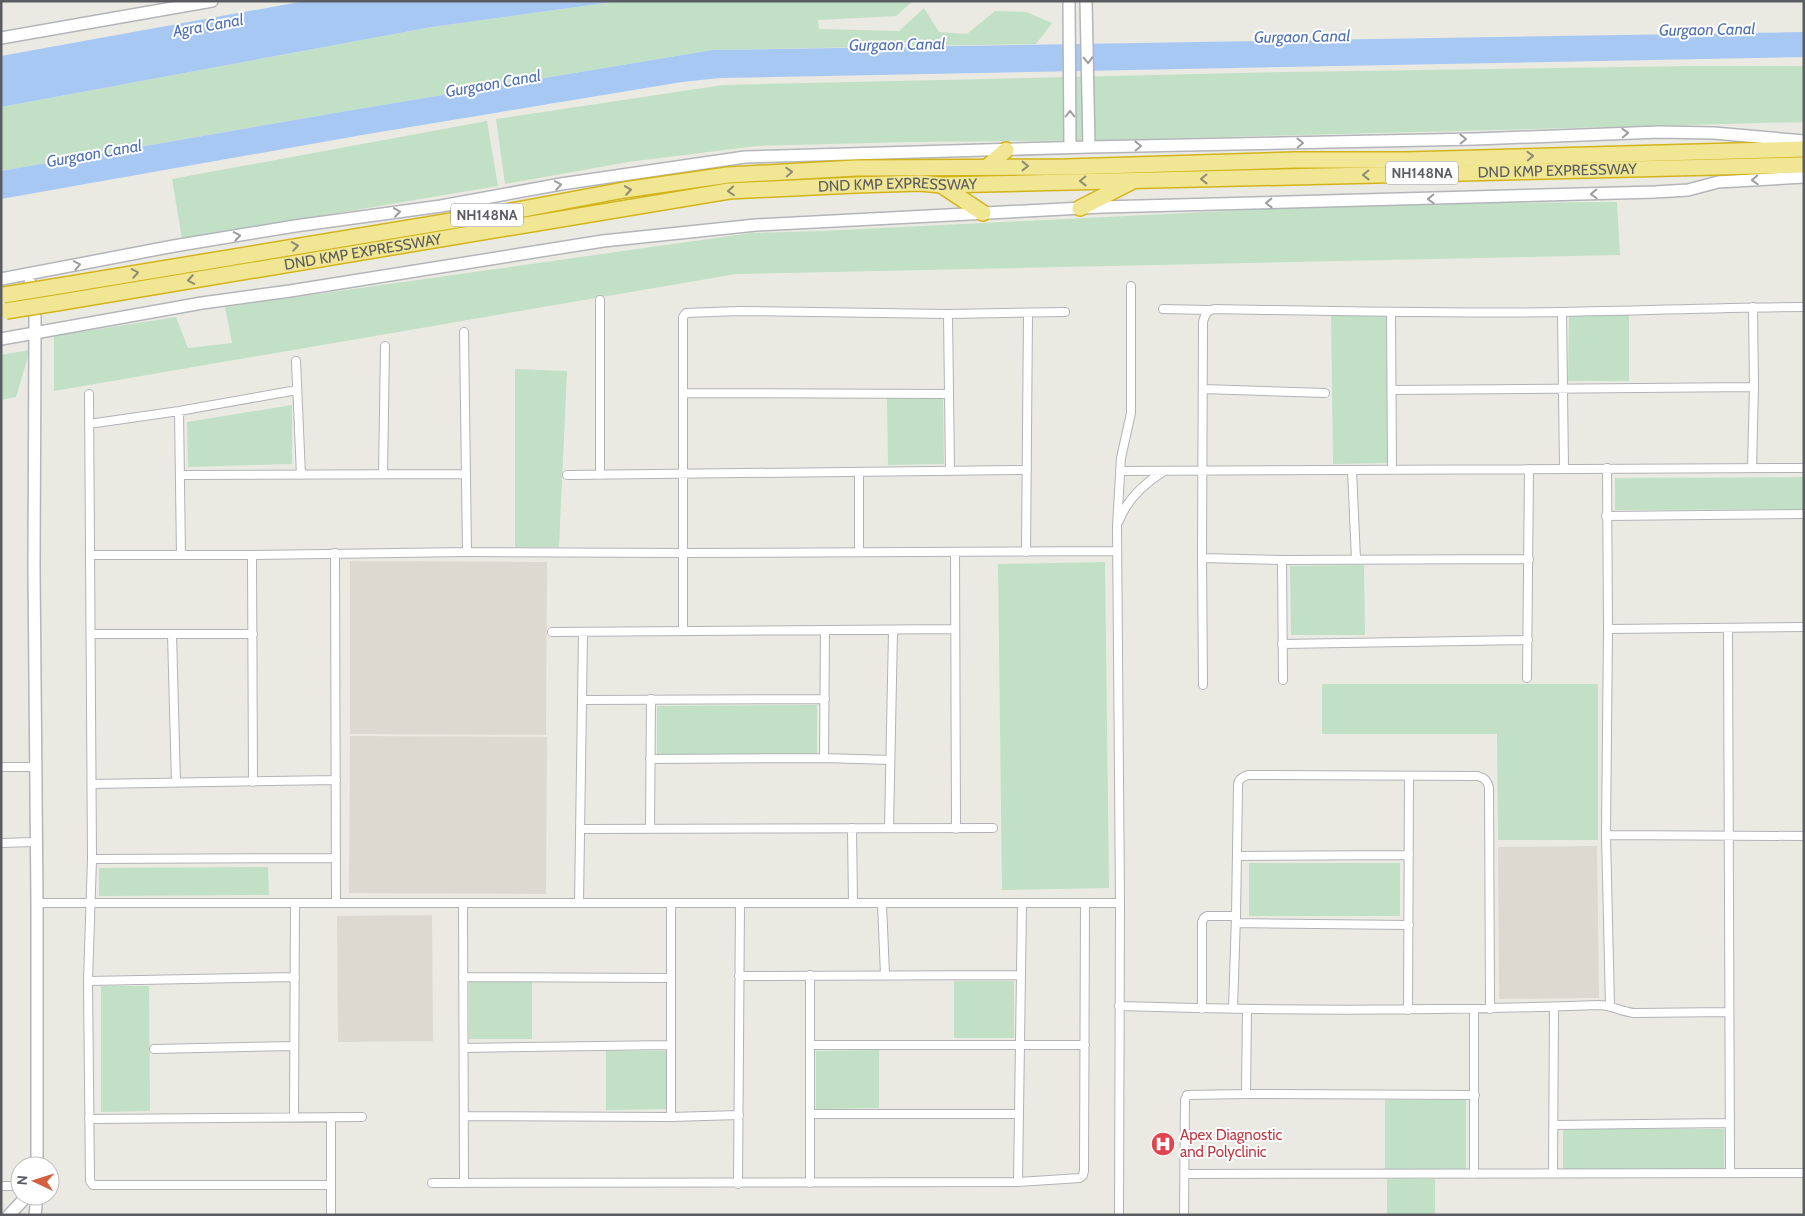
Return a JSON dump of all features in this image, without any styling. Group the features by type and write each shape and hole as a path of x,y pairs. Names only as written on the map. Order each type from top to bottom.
{"highway":[{"name":"DND KMP EXPRESSWAY","path":"3,295 523,209 624,190 728,175 856,168 1067,166 1295,160 1406,160 1804,149"},
{"path":"988,166 1006,150"},
{"name":"DND KMP EXPRESSWAY","path":"4,312 730,191 920,183 941,185 1804,165"},
{"path":"1080,208 1135,180"},
{"path":"941,185 983,213"}],"street":[{"path":"1,38 212,1"},
{"path":"1070,147 1070,1 1086,2 1089,146"},
{"path":"1,279 286,227 441,206 561,184 745,157 1089,146 1346,142 1659,132 1714,133 1804,141"},
{"path":"1,339 202,303 290,291 603,241 756,225 1080,208 1655,192 1688,190 1718,182 1804,178"},
{"path":"29,274 35,316 37,1156"},
{"path":"1119,1215 1120,903 1117,526 1122,448 1131,413 1131,286"},
{"path":"600,300 600,475"},
{"path":"1752,468 1754,307"},
{"path":"1163,309 1392,313 1804,307"},
{"path":"1203,685 1203,322 1208,310"},
{"path":"683,632 683,317 686,312 948,314 1065,312"},
{"path":"1562,312 1564,469"},
{"path":"1026,552 1028,313"},
{"path":"1392,313 1392,469"},
{"path":"948,314 950,471"},
{"path":"464,332 467,552"},
{"path":"383,474 385,346"},
{"path":"296,361 301,475"},
{"path":"1392,390 1754,387"},
{"path":"1203,389 1325,393"},
{"path":"90,424 179,411 297,390"},
{"path":"683,393 949,394"},
{"path":"89,394 92,784 92,860 88,981 90,1181 94,1185 331,1185"},
{"path":"179,411 181,555"},
{"path":"1607,468 1606,836 1610,1006"},
{"path":"1120,470 1804,468"},
{"path":"1528,678 1529,469"},
{"path":"567,475 1027,470"},
{"path":"1117,526 1121,514 1131,499 1152,479 1166,470"},
{"path":"1352,470 1356,559"},
{"path":"858,552 859,472"},
{"path":"180,475 466,474"},
{"path":"1606,516 1804,514"},
{"path":"90,555 467,552 1117,551"},
{"path":"955,552 956,829"},
{"path":"335,553 336,904"},
{"path":"252,555 253,782"},
{"path":"1202,558 1282,560 1528,559"},
{"path":"1282,560 1283,680"},
{"path":"1608,630 1804,627"},
{"path":"1728,628 1727,836 1730,1173"},
{"path":"552,632 955,629"},
{"path":"824,758 825,630"},
{"path":"889,828 893,630"},
{"path":"578,903 582,632"},
{"path":"91,634 253,634"},
{"path":"172,634 176,783"},
{"path":"1282,644 1528,640"},
{"path":"650,829 651,699"},
{"path":"582,700 825,699"},
{"path":"650,759 824,758 890,760"},
{"path":"1,767 35,767"},
{"path":"1232,1010 1236,919 1238,781 1248,775 1478,776 1485,778 1488,783 1490,1009"},
{"path":"1408,1010 1409,777"},
{"path":"92,784 336,780"},
{"path":"852,828 853,904"},
{"path":"580,829 993,828"},
{"path":"1606,836 1804,836"},
{"path":"1,843 35,842"},
{"path":"1237,856 1409,855"},
{"path":"92,860 335,858"},
{"path":"37,903 1120,903"},
{"path":"294,1116 295,903"},
{"path":"463,903 464,1183"},
{"path":"738,1184 740,903"},
{"path":"882,903 885,975"},
{"path":"1018,1182 1022,903"},
{"path":"432,1184 1018,1182 1077,1179 1083,1175 1085,1045 1084,903"},
{"path":"671,904 671,1117"},
{"path":"1202,1009 1202,922 1207,916 1236,919 1409,926"},
{"path":"810,975 810,1183"},
{"path":"739,976 1021,975"},
{"path":"88,981 295,977"},
{"path":"463,977 671,978"},
{"path":"1120,1006 1232,1010 1408,1010 1610,1006 1622,1012 1634,1014 1729,1012"},
{"path":"1553,1173 1554,1007"},
{"path":"1474,1009 1474,1174"},
{"path":"1246,1094 1247,1010"},
{"path":"464,1048 671,1045"},
{"path":"810,1045 1085,1045"},
{"path":"154,1049 294,1046"},
{"path":"1184,1215 1185,1100 1187,1095 1475,1095"},
{"path":"810,1114 1019,1114"},
{"path":"464,1116 739,1116"},
{"path":"331,1117 331,1215"},
{"path":"90,1119 362,1117"},
{"path":"1554,1125 1730,1123"},
{"path":"1185,1174 1804,1173"}],"shaded area":[{"path":"350,561 547,562 546,735 350,734"},
{"path":"350,736 547,737 546,894 349,893"},
{"path":"1597,846 1599,998 1499,999 1498,847"},
{"path":"432,915 433,1041 338,1042 337,916"}],"green space":[{"path":"620,1 913,1 896,16 818,20 819,29 899,31 924,8 939,32 967,34 995,11 1026,12 1052,23 1036,44 712,50 1,171 1,107 432,27"},
{"path":"1804,66 1804,122 1110,140 757,146 628,162 505,184 496,119 723,85 1284,72"},
{"path":"487,121 498,186 182,239 172,179"},
{"path":"1617,202 1620,255 736,274 54,391 54,336 176,317 188,348 232,343 225,307 751,233 1371,204"},
{"path":"1386,313 1388,463 1333,464 1331,314"},
{"path":"1569,315 1629,315 1629,381 1568,381"},
{"path":"30,350 16,397 1,400 1,355"},
{"path":"515,369 567,371 559,547 515,547"},
{"path":"943,397 944,464 888,465 887,398"},
{"path":"292,405 292,464 188,467 187,422"},
{"path":"1804,477 1804,509 1615,510 1615,478"},
{"path":"1105,562 1109,888 1002,890 998,564"},
{"path":"1364,565 1365,635 1291,635 1290,566"},
{"path":"1322,684 1598,684 1598,840 1498,840 1497,734 1322,734"},
{"path":"817,705 817,754 657,755 657,706"},
{"path":"1249,863 1400,863 1400,916 1249,916"},
{"path":"268,867 269,895 99,896 99,868"},
{"path":"469,981 532,981 532,1039 469,1039"},
{"path":"954,981 1014,981 1014,1038 954,1038"},
{"path":"101,986 149,986 150,1111 101,1112"},
{"path":"879,1050 879,1108 816,1109 816,1051"},
{"path":"606,1051 669,1051 669,1109 606,1110"},
{"path":"1385,1100 1466,1100 1466,1169 1385,1169"},
{"path":"1563,1129 1724,1129 1724,1169 1563,1170"},
{"path":"1387,1179 1435,1179 1435,1215 1387,1215"}],"water":[{"name":"Agra Canal","path":"305,1 620,1 432,27 1,107 1,56"},
{"path":"1804,32 1804,57 720,78 682,82 368,134 1,199 1,171 712,50"}],"place":[{"name":"Apex Diagnostic and Polyclinic","path":"1163,1144"}],"water label":[{"name":"Gurgaon Canal","path":"1707,29"},
{"name":"Gurgaon Canal","path":"1302,36"},
{"name":"Gurgaon Canal","path":"897,44"},
{"name":"Gurgaon Canal","path":"493,83"},
{"name":"Gurgaon Canal","path":"94,153"}]}
